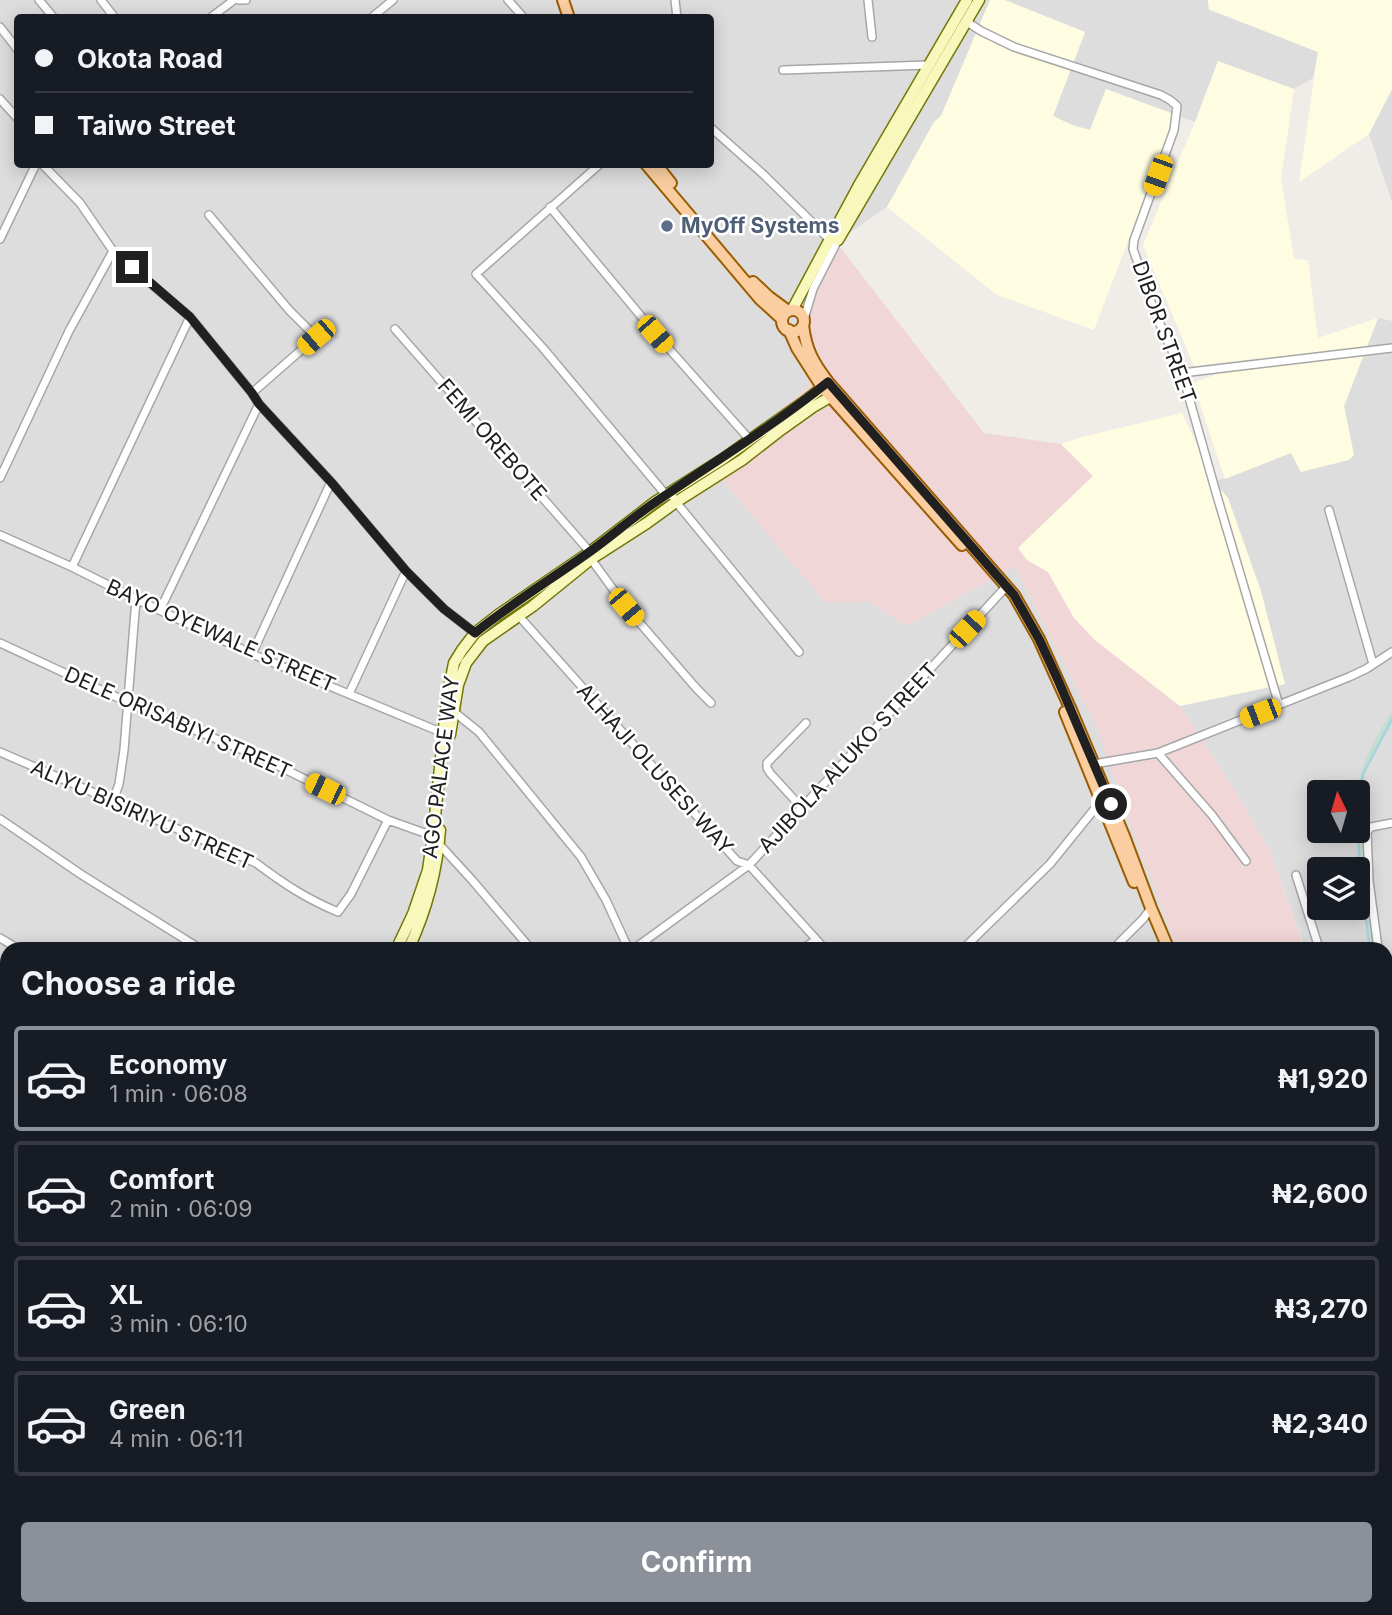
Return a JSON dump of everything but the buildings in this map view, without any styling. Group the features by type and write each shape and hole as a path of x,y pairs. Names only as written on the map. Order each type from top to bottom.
{"main road":[{"path":"834,239 928,65 967,0"},
{"path":"979,0 787,314 784,326 825,385 1014,595 1039,639 1094,764 1124,836 1159,942"},
{"path":"649,168 760,299 787,314 801,313 809,354 825,385"},
{"path":"659,168 755,284 787,314"},
{"path":"789,330 797,331 804,322"},
{"name":"AGO PALACE WAY","path":"400,942 422,890 436,840 443,733 454,663 462,650 475,633 498,615 590,556 825,385"},
{"path":"834,395 939,521 1014,603 1030,631 1101,801 1165,942"},
{"name":"AGO PALACE WAY","path":"671,496 742,460 834,395"},
{"name":"AGO PALACE WAY","path":"411,942 431,887 457,685 467,663 483,641 548,594 590,556"}],"street":[{"path":"39,0 51,14"},
{"path":"101,0 112,14"},
{"path":"215,14 233,0"},
{"path":"239,0 246,0"},
{"path":"376,14 393,0"},
{"path":"508,0 520,14"},
{"path":"868,0 872,37"},
{"name":"DIBOR STREET","path":"967,22 981,32 1014,47 1161,95 1177,106 1174,130 1133,249 1155,313 1182,373 1279,705"},
{"path":"0,27 14,45"},
{"path":"783,70 928,65"},
{"path":"0,99 14,115"},
{"path":"714,131 834,239 813,289 804,322"},
{"path":"0,239 34,168"},
{"path":"46,168 80,203 113,251 190,317 259,404 331,482 406,571 444,609 475,633"},
{"path":"595,168 475,274 671,496 799,652"},
{"path":"550,207 655,334 750,440"},
{"path":"209,215 289,310 316,337 252,393"},
{"path":"0,478 69,331 113,251"},
{"path":"72,567 190,317"},
{"name":"FEMI OREBOTE","path":"395,329 590,556 626,607 711,703"},
{"path":"1182,373 1392,348"},
{"path":"160,610 259,404"},
{"path":"252,654 331,482"},
{"path":"1329,510 1373,664"},
{"name":"BAYO OYEWALE STREET","path":"0,535 252,654 443,733"},
{"path":"349,694 406,571"},
{"name":"AJIBOLA ALUKO STREET","path":"643,942 749,865 1003,589"},
{"path":"113,801 120,775 136,599"},
{"name":"ALHAJI OLUSESI WAY","path":"518,615 737,861 749,865 816,940"},
{"name":"DELE ORISABIYI STREET","path":"0,643 127,702 262,758 388,820 436,840"},
{"path":"1094,764 1158,753 1349,677 1392,652"},
{"path":"453,711 479,732 581,857 606,900 625,942"},
{"path":"802,808 770,774 767,763 806,723"},
{"name":"ALIYU BISIRIYU STREET","path":"0,752 256,863 291,889 338,912 351,894 388,820"},
{"path":"1158,753 1212,815 1246,861"},
{"path":"970,942 1051,864 1101,801"},
{"path":"0,819 82,875 189,942"},
{"path":"1377,942 1369,881 1367,832 1371,827 1392,822"},
{"path":"436,840 525,942"},
{"path":"1296,876 1317,942"},
{"path":"1120,942 1149,910"}],"shaded area":[{"path":"0,0 990,0 941,116 934,122 887,207 836,242 801,325 825,602 870,602 906,626 1015,567 1095,723 1182,942 0,942"},
{"path":"990,0 1005,0 1085,32 1053,116 1090,130 1106,89 1176,115 1094,330 997,295 887,207 934,122 941,116"},
{"path":"1005,0 1208,0 1209,10 1318,52 1313,78 1294,89 1218,62 1195,122 1106,89 1090,130 1053,116 1085,32"},
{"path":"1208,0 1392,0 1392,89 1369,134 1299,182 1318,52 1209,9"},
{"path":"1218,61 1294,89 1281,179 1294,259 1308,260 1318,338 1378,318 1344,406 1354,455 1349,460 1301,472 1291,453 1225,479 1193,383 1260,358 1194,366 1143,245"},
{"path":"1392,89 1392,202 1369,134"},
{"path":"836,242 984,433 1061,444 1094,475 1018,548 1027,560 1048,572 1074,618 1095,640 1180,706 1270,851 1302,941 1175,942 1095,724 1015,567 906,626 870,602 825,602 712,468 808,386 801,325"},
{"path":"1378,318 1392,321 1392,942 1303,942 1270,851 1180,706 1285,683 1214,482 1291,453 1354,455 1344,406"},
{"path":"1182,413 1214,482 1228,498 1261,591 1285,684 1180,706 1095,640 1074,618 1048,572 1027,560 1018,548 1093,476 1061,444"}],"green space":[{"path":"1392,712 1392,724 1359,780 1360,776 1366,759"},
{"path":"1357,844 1362,844 1364,857 1359,857"},
{"path":"1370,899 1376,942 1371,942 1368,920 1370,920"}],"waterway":[{"path":"1362,780 1392,719"},
{"path":"1359,844 1360,877 1369,942"}],"place":[{"name":"MyOff Systems","path":"667,226"}],"route":[{"path":"132,267 190,317 259,404 331,482 406,571 444,609 475,633 590,552 655,502 723,459 828,382 1014,595 1039,639 1111,804"}]}
